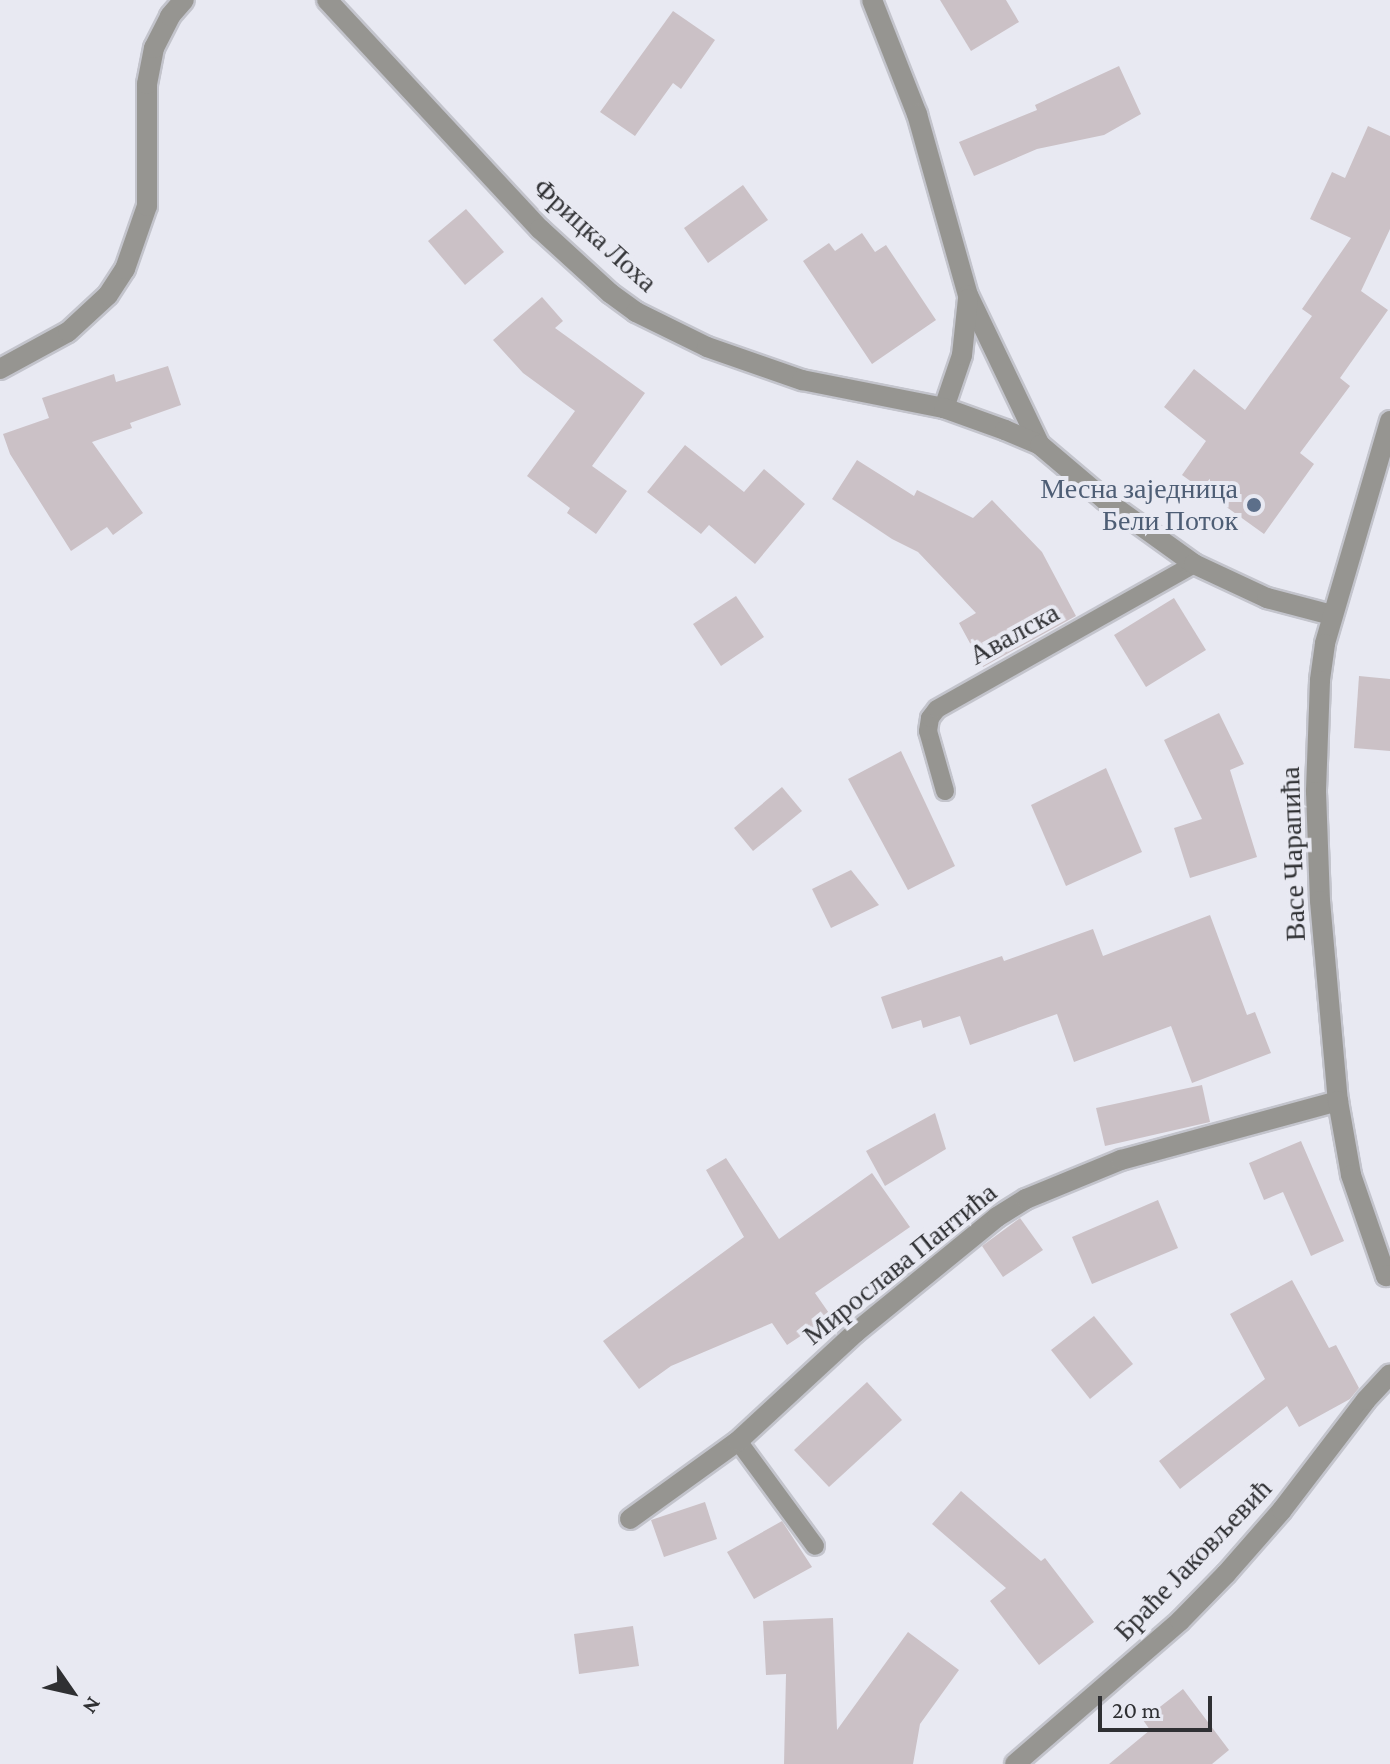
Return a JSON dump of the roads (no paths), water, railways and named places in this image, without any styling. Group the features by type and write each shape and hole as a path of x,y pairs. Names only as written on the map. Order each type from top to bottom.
{"street":[{"path":"0,369 68,332 108,295 125,269 147,206 147,84 154,48 170,16 184,0"},
{"name":"Фрицка Лоха","path":"327,0 540,229 636,312 707,347 813,384 944,408"},
{"path":"872,0 917,114 968,295 1040,445"},
{"path":"968,295 962,355 944,408 1040,445 1105,500 1194,564 1267,598 1332,615"},
{"name":"Васе Чарапића","path":"1389,1279 1351,1175 1338,1101 1316,839 1320,681 1332,615 1390,421"},
{"name":"Мирослава Пантића","path":"630,1519 738,1441 855,1333 997,1217 1026,1199 1121,1160 1338,1101"},
{"name":"Браће Јаковљевић","path":"1015,1764 1149,1649 1208,1593 1282,1510 1366,1400 1390,1374"}],"lane":[{"name":"Авалска","path":"945,791 928,731 937,709 1194,564"},
{"path":"738,1441 815,1546"}],"place":[{"name":"Месна заједница Бели Поток","path":"1254,505"}]}
